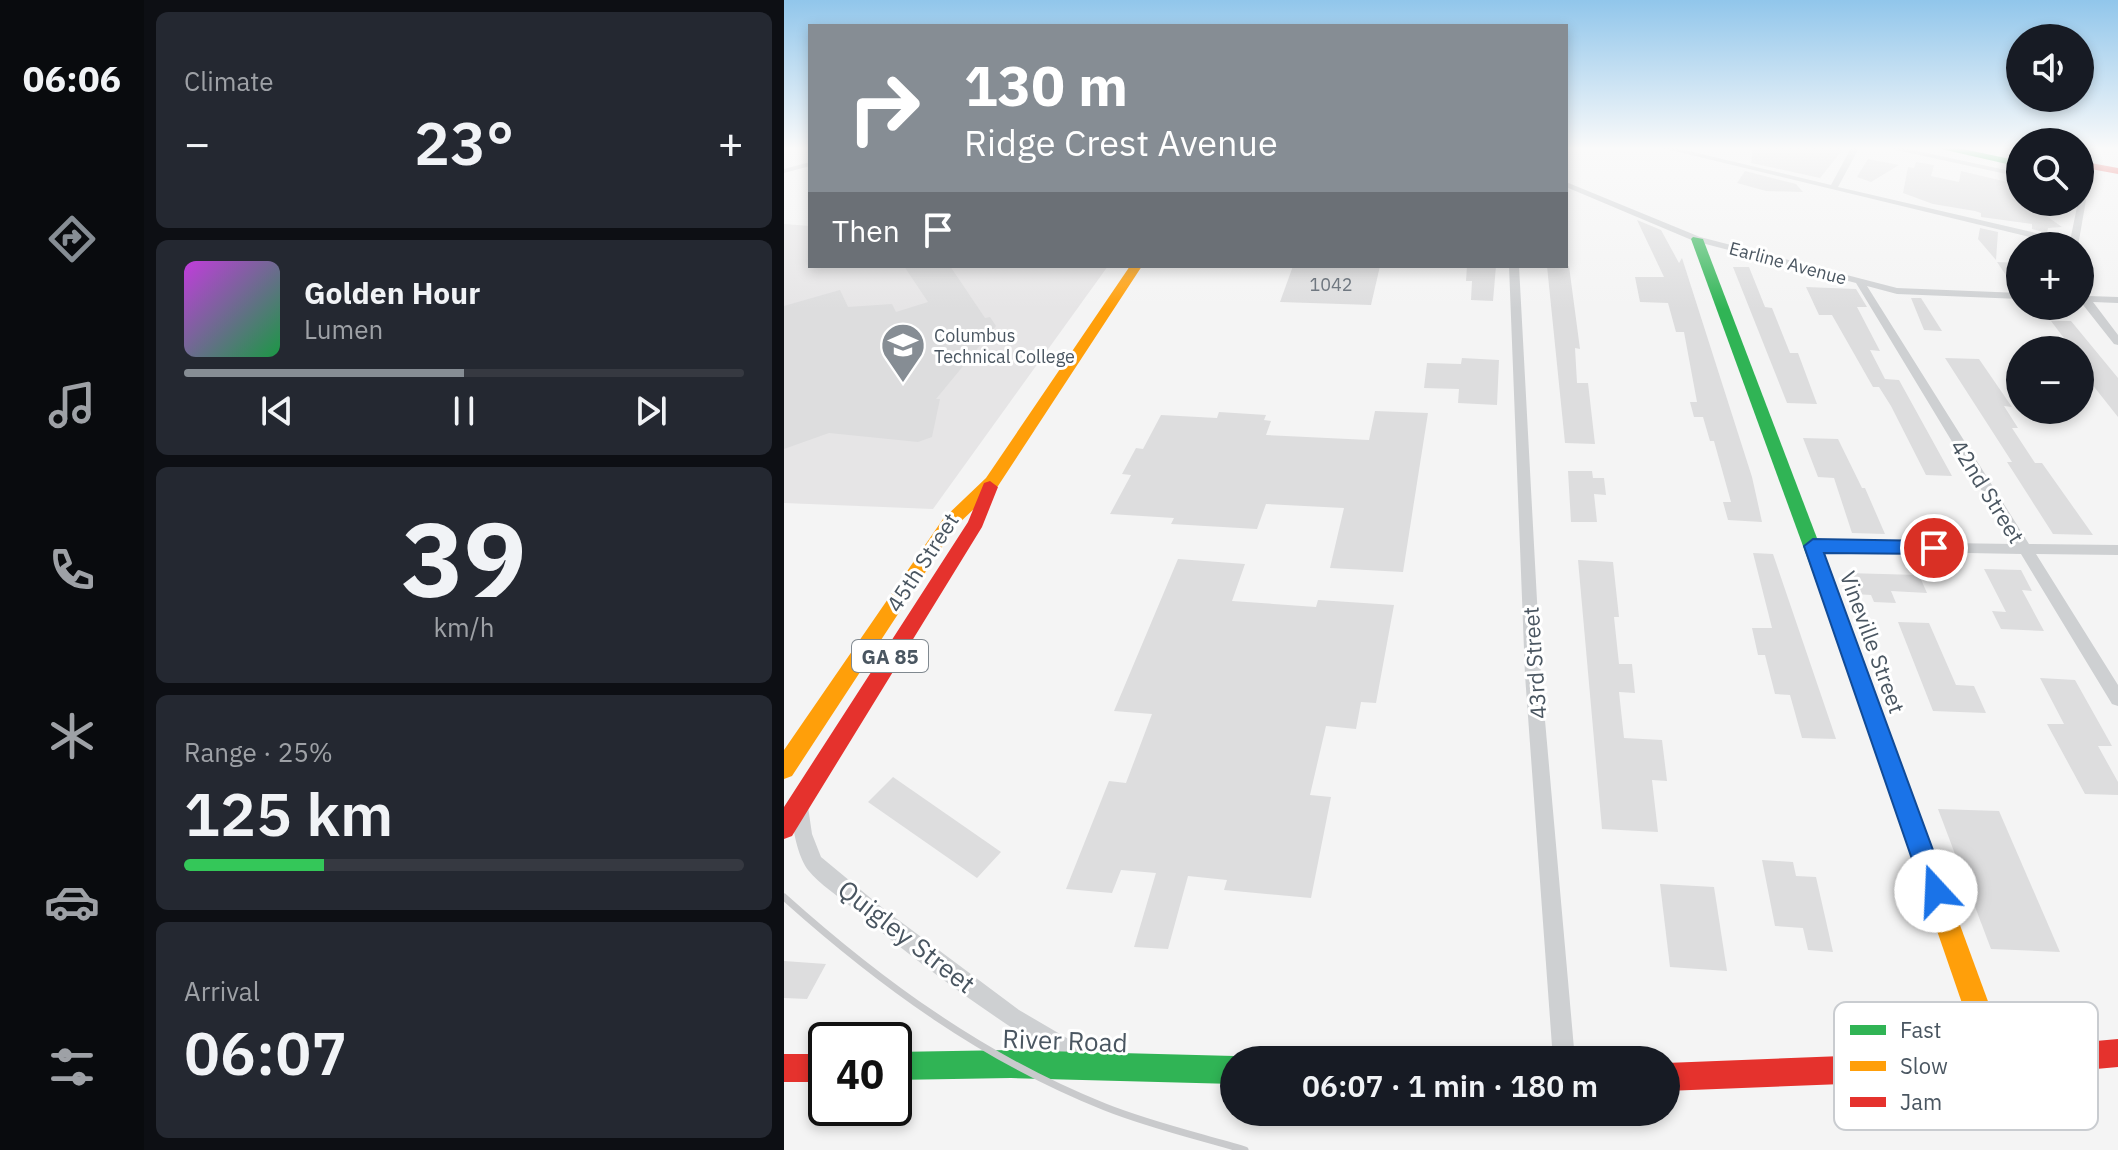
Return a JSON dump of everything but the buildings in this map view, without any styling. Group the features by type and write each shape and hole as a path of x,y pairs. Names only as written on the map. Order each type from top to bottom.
{"main road":[{"name":"Vineville Street","path":"1697,239 1813,546 1975,1002"},
{"name":"45th Street","path":"784,828 976,523 992,482 1135,268"},
{"name":"45th Street","path":"784,769 949,523 992,482"},
{"path":"2098,1055 2118,1053"},
{"name":"River Road","path":"912,1066 1011,1064 1220,1070"},
{"path":"784,1068 808,1068"},
{"path":"1680,1076 1834,1070"}],"street":[{"name":"Earline Avenue","path":"1608,202 1697,239 1859,281 1918,293 2006,296"},
{"path":"1891,202 2019,232"},
{"name":"43rd Street","path":"1514,268 1533,675 1563,1046"},
{"name":"42nd Street","path":"1859,281 2118,699"},
{"path":"2094,299 2118,300"},
{"path":"2094,313 2118,342"},
{"path":"1813,546 2118,550"},
{"name":"Quigley Street","path":"801,801 803,834 814,863 878,917 1012,1017 1095,1068"}],"shaded area":[{"name":"Columbus Technical College","path":"784,224 808,226 808,268 1107,268 933,509 784,503"}],"railway":[{"path":"784,897 896,989 1017,1066 1105,1107 1245,1150"}],"traffic: fast":[{"path":"1697,239 1835,609"},
{"path":"912,1066 1011,1064 1220,1070"}],"traffic: slow":[{"path":"784,769 949,523 992,482 1135,268"},
{"path":"1835,609 1975,1002"}],"traffic: jam":[{"path":"784,828 976,523 990,487"},
{"path":"2098,1055 2118,1053"},
{"path":"784,1068 808,1068"},
{"path":"1680,1076 1834,1070"}],"place":[{"name":"Columbus Technical College","path":"903,384"}],"route":[{"path":"1934,548 1813,546 1936,891"}]}
